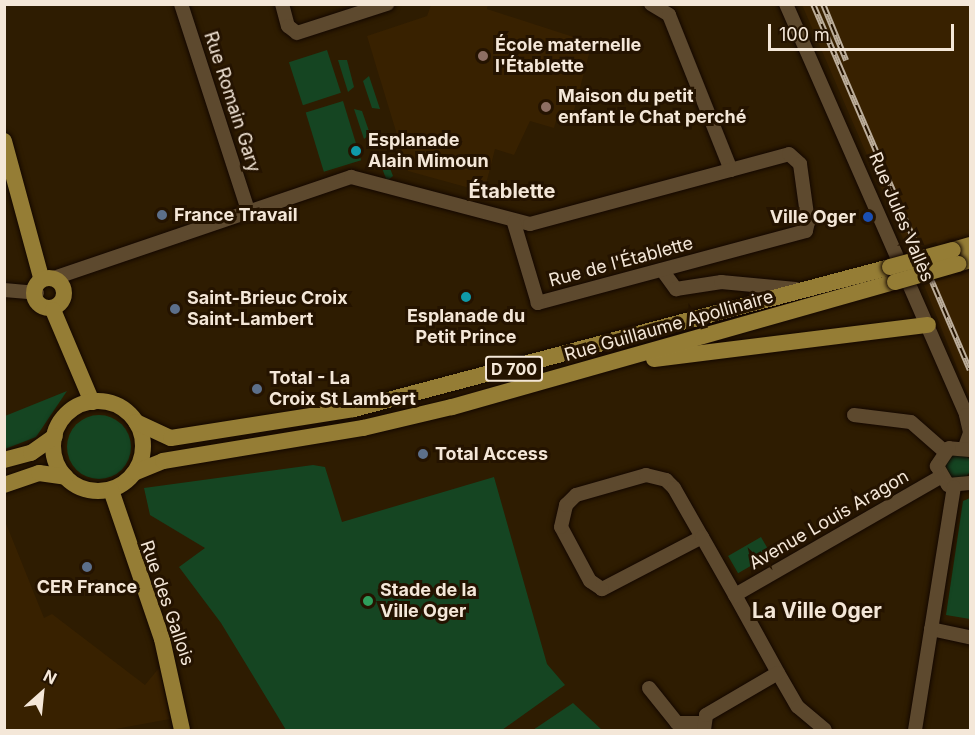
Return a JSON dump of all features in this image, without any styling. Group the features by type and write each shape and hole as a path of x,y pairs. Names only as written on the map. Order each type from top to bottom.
{"main road":[{"path":"4,141 7,166 44,283 41,307 52,310"},
{"name":"D 700","path":"892,274 960,258 970,245"},
{"name":"Rue Guillaume Apollinaire","path":"136,422 171,438 354,410 804,290 892,274"},
{"name":"Rue Guillaume Apollinaire","path":"136,471 173,459 363,428 600,366 892,274"},
{"path":"44,283 62,302 52,310"},
{"path":"52,310 92,402"},
{"path":"600,366 928,325"},
{"path":"4,460 31,453 55,436 68,413 92,402 117,405 136,422 143,447 136,471 111,490 87,489 66,477 39,473 4,484"},
{"path":"55,436 54,451 66,477"},
{"name":"Rue des Gallois","path":"111,490 165,650 182,730"}],"street":[{"name":"Rue Romain Gary","path":"181,4 248,210"},
{"path":"282,4 288,26 297,33 387,4"},
{"name":"Rue Jules Vallès","path":"786,4 966,415 970,433 968,449"},
{"path":"657,6 669,15 731,170"},
{"name":"Rue de l'Établette","path":"789,154 800,164 807,209 806,231 538,303 514,223 634,200 731,170 789,154"},
{"path":"4,290 44,283 248,210 351,177 514,223"},
{"path":"662,270 676,289 722,282 804,290"},
{"path":"854,415 910,422 944,451 968,449"},
{"path":"944,451 938,460 940,477 954,487 970,483"},
{"path":"702,537 602,589 590,581 561,527 567,505 576,495 657,476 674,488 702,537 735,595 777,673 809,726 825,730"},
{"name":"Avenue Louis Aragon","path":"735,595 940,477"},
{"path":"915,730 954,487"},
{"path":"932,629 970,637"},
{"path":"649,688 676,723 703,727 706,715 777,673"}],"shaded area":[{"path":"488,4 487,9 592,43 573,114 559,110 554,128 530,121 514,155 495,149 484,192 408,171 367,36 427,16 431,5"},
{"path":"802,5 970,5 970,400 924,285 951,277 936,242 908,250"},
{"path":"5,521 44,618 52,614 145,685 159,668 170,719 110,730 5,730"}],"green space":[{"path":"327,50 341,93 303,105 289,62"},
{"path":"338,60 347,60 354,87 348,92"},
{"path":"369,76 380,109 372,108 363,81"},
{"path":"343,101 361,160 324,172 306,112"},
{"path":"354,109 362,111 370,134 364,139"},
{"path":"378,158 386,158 393,176 387,181"},
{"path":"67,391 36,437 5,449 5,416"},
{"path":"99,415 111,417 122,424 129,435 131,447 129,459 122,470 111,477 99,479 87,477 76,470 69,459 67,447 69,435 76,424 87,417"},
{"path":"958,453 967,457 971,466 967,475 958,479 949,475 945,466 949,457"},
{"name":"Stade de la Ville Oger","path":"313,465 325,467 342,522 494,477 547,664 565,685 502,730 286,730 221,623 179,567 205,548 150,515 144,488"},
{"path":"970,498 970,619 946,615 963,501"},
{"path":"761,537 771,554 738,573 728,556"},
{"path":"573,703 602,730 533,730"}],"railway":[{"path":"813,4 970,370"},
{"path":"823,4 846,60"}],"place":[{"name":"École maternelle l'Établette","path":"483,56"},
{"name":"Maison du petit enfant le Chat perché","path":"546,107"},
{"name":"Esplanade Alain Mimoun","path":"356,151"},
{"name":"France Travail","path":"162,215"},
{"name":"Ville Oger","path":"868,217"},
{"name":"Esplanade du Petit Prince","path":"466,297"},
{"name":"Saint-Brieuc Croix Saint-Lambert","path":"175,309"},
{"name":"Total - La Croix St Lambert","path":"257,389"},
{"name":"Total Access","path":"423,454"},
{"name":"CER France","path":"87,567"},
{"name":"Stade de la Ville Oger","path":"368,601"}],"district":[{"name":"Établette","path":"512,191"},
{"name":"La Ville Oger","path":"817,611"}]}
